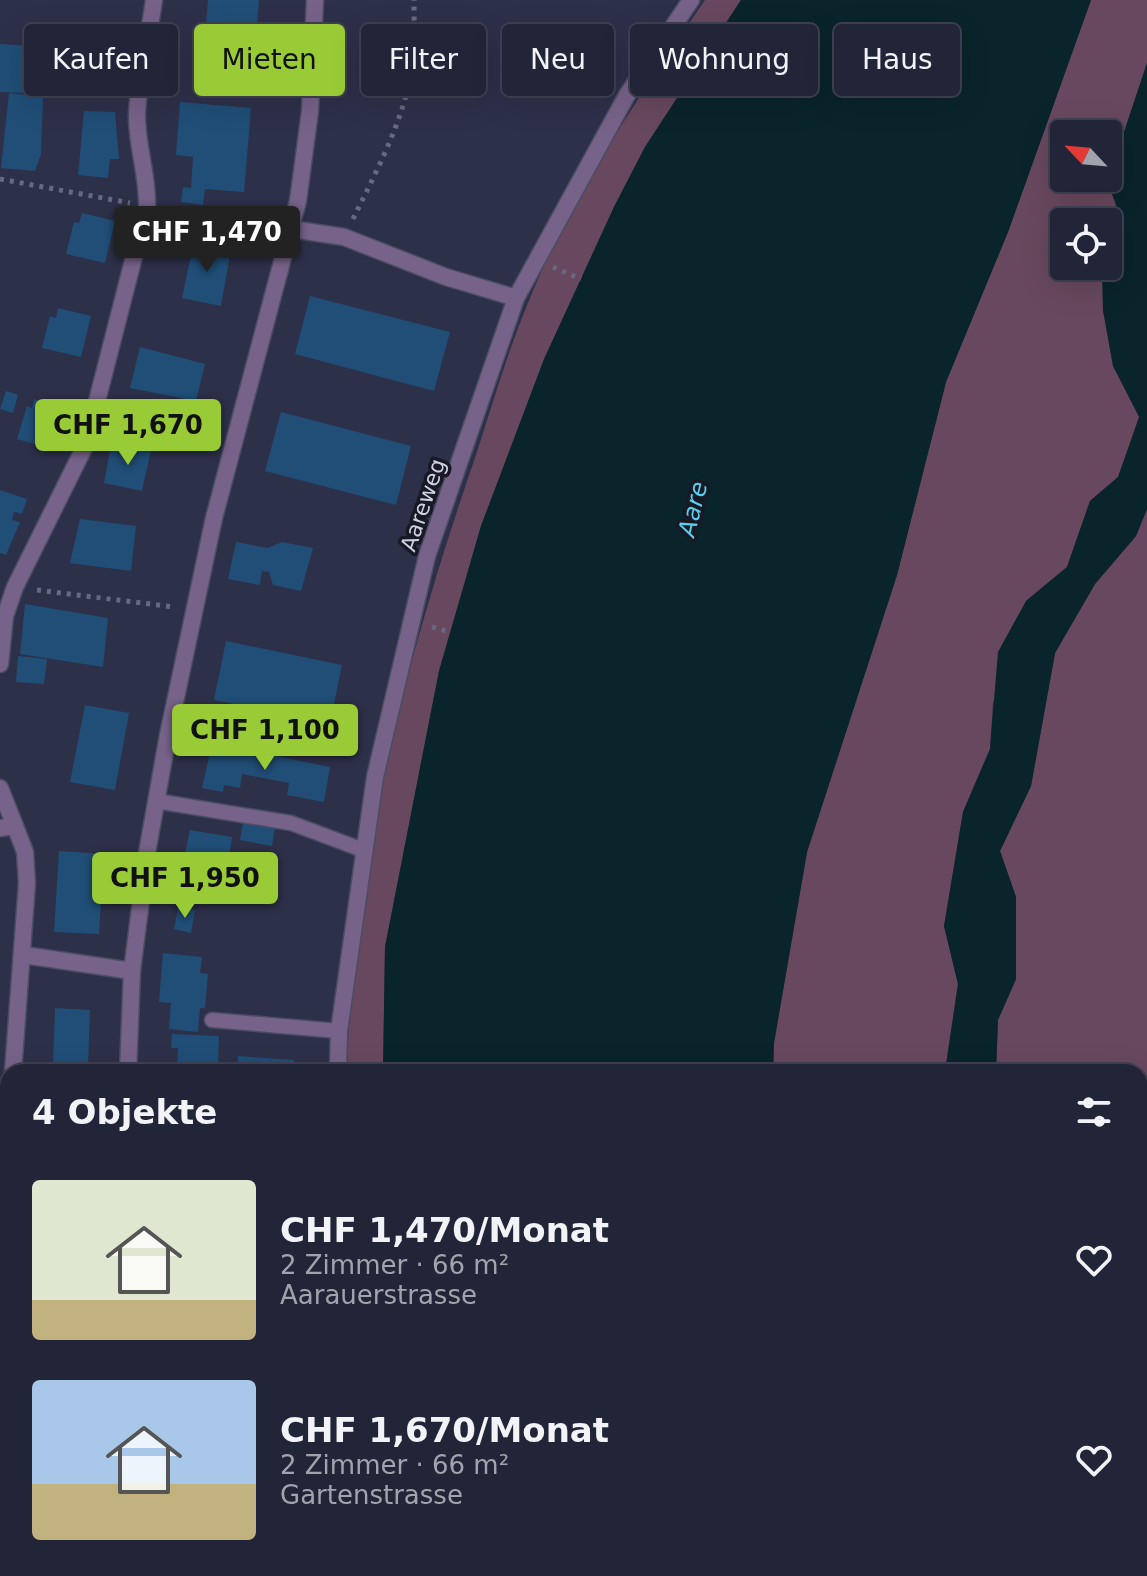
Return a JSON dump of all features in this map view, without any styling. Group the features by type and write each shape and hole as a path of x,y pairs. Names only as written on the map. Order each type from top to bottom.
{"street":[{"path":"0,664 5,616 15,587 86,444 147,206 148,177 138,141 137,113 154,0"},
{"path":"128,1064 132,971 156,801 194,609 291,229 308,125 315,0"},
{"name":"Aareweg","path":"338,1064 339,1031 375,777 427,556 516,298 539,261 627,95 691,0"},
{"path":"291,229 344,237 446,277 516,298"},
{"path":"0,788 8,827 25,852 27,883 14,1064"},
{"path":"24,955 132,971"}],"lane":[{"path":"156,801 291,823 363,850"},
{"path":"212,1020 339,1031"}],"path":[{"path":"344,237 375,178 404,100 412,67 414,0"},
{"path":"539,261 581,279"},
{"path":"15,587 194,609"}],"shaded area":[{"path":"705,0 741,0 725,24 689,24"},
{"path":"1091,0 1147,0 1147,63 1122,138 1122,120 1050,120 1050,192 1110,192 1116,208 1050,208 1050,280 1102,280 1103,310 1113,366 1140,417 1118,477 1090,501 1067,567 1026,601 993,703 990,749 963,812 944,926 958,984 946,1064 773,1064 774,1043 807,852 897,575 946,382 1008,232"},
{"path":"641,96 678,96 645,147 614,207 544,360 481,526 439,671 385,947 383,1064 347,1064 351,992 372,835 407,680 428,603 514,340 545,263 586,185"},
{"path":"1147,509 1147,1064 996,1064 998,1020 1016,979 1016,897 1000,851 1031,786 1055,653 1095,584 1136,536"}],"water":[{"name":"Aare","path":"741,0 1091,0 1008,232 946,382 897,575 807,852 774,1043 773,1064 383,1064 385,947 439,671 481,526 544,359 645,147 678,96 818,96 818,24 725,24"},
{"path":"1147,63 1147,509 1136,536 1095,584 1055,653 1031,786 1000,851 1016,897 1016,979 998,1020 996,1064 946,1064 958,984 944,926 963,812 990,749 998,652 1026,601 1067,567 1090,501 1118,477 1139,417 1113,366 1103,310 1102,280 1122,280 1122,208 1117,208 1112,192 1122,192 1122,138"}],"building":[{"path":"208,0 259,0 257,24 206,24"},
{"path":"0,44 24,46 24,93 0,92"},
{"path":"9,93 43,97 41,154 35,171 1,168"},
{"path":"180,102 251,108 244,192 205,189 203,205 181,202 183,187 191,188 193,157 176,155"},
{"path":"84,111 115,112 119,159 110,159 108,178 78,175"},
{"path":"82,213 115,221 105,263 66,254 74,222 79,223"},
{"path":"159,218 176,222 170,250 152,246"},
{"path":"201,241 231,249 221,306 182,298 191,255 197,256"},
{"path":"310,296 450,332 434,391 295,354"},
{"path":"58,308 91,316 81,357 42,348 50,316 56,318"},
{"path":"140,347 205,364 196,401 130,388"},
{"path":"6,391 18,395 13,413 0,409"},
{"path":"34,399 69,410 56,450 17,439 27,406 32,408"},
{"path":"121,409 136,413 131,433 116,430"},
{"path":"281,412 411,446 396,505 265,471"},
{"path":"117,443 151,450 142,491 104,483 110,450 115,451"},
{"path":"0,490 27,499 22,514 14,512 12,520 20,522 6,555 0,553"},
{"path":"80,519 136,526 131,571 70,563"},
{"path":"236,542 268,548 282,542 313,548 301,591 273,585 269,572 262,571 260,585 228,579"},
{"path":"25,604 108,618 103,667 20,654"},
{"path":"226,641 342,665 330,723 214,700"},
{"path":"18,656 47,659 44,684 16,682"},
{"path":"85,705 129,713 115,790 70,782"},
{"path":"212,743 330,767 324,802 287,795 289,783 242,774 240,788 224,785 223,792 202,788"},
{"path":"243,822 275,827 272,846 240,840"},
{"path":"190,830 232,837 226,877 202,872 198,900 176,897"},
{"path":"59,851 104,854 99,934 54,932"},
{"path":"178,907 195,910 191,933 174,929"},
{"path":"163,953 202,957 200,973 208,974 205,1008 200,1008 198,1032 169,1029 171,1003 159,1002"},
{"path":"55,1008 90,1010 88,1064 53,1064"},
{"path":"172,1034 219,1036 218,1064 177,1064 178,1048 171,1048"},
{"path":"238,1056 294,1060 294,1064 238,1064"}]}
